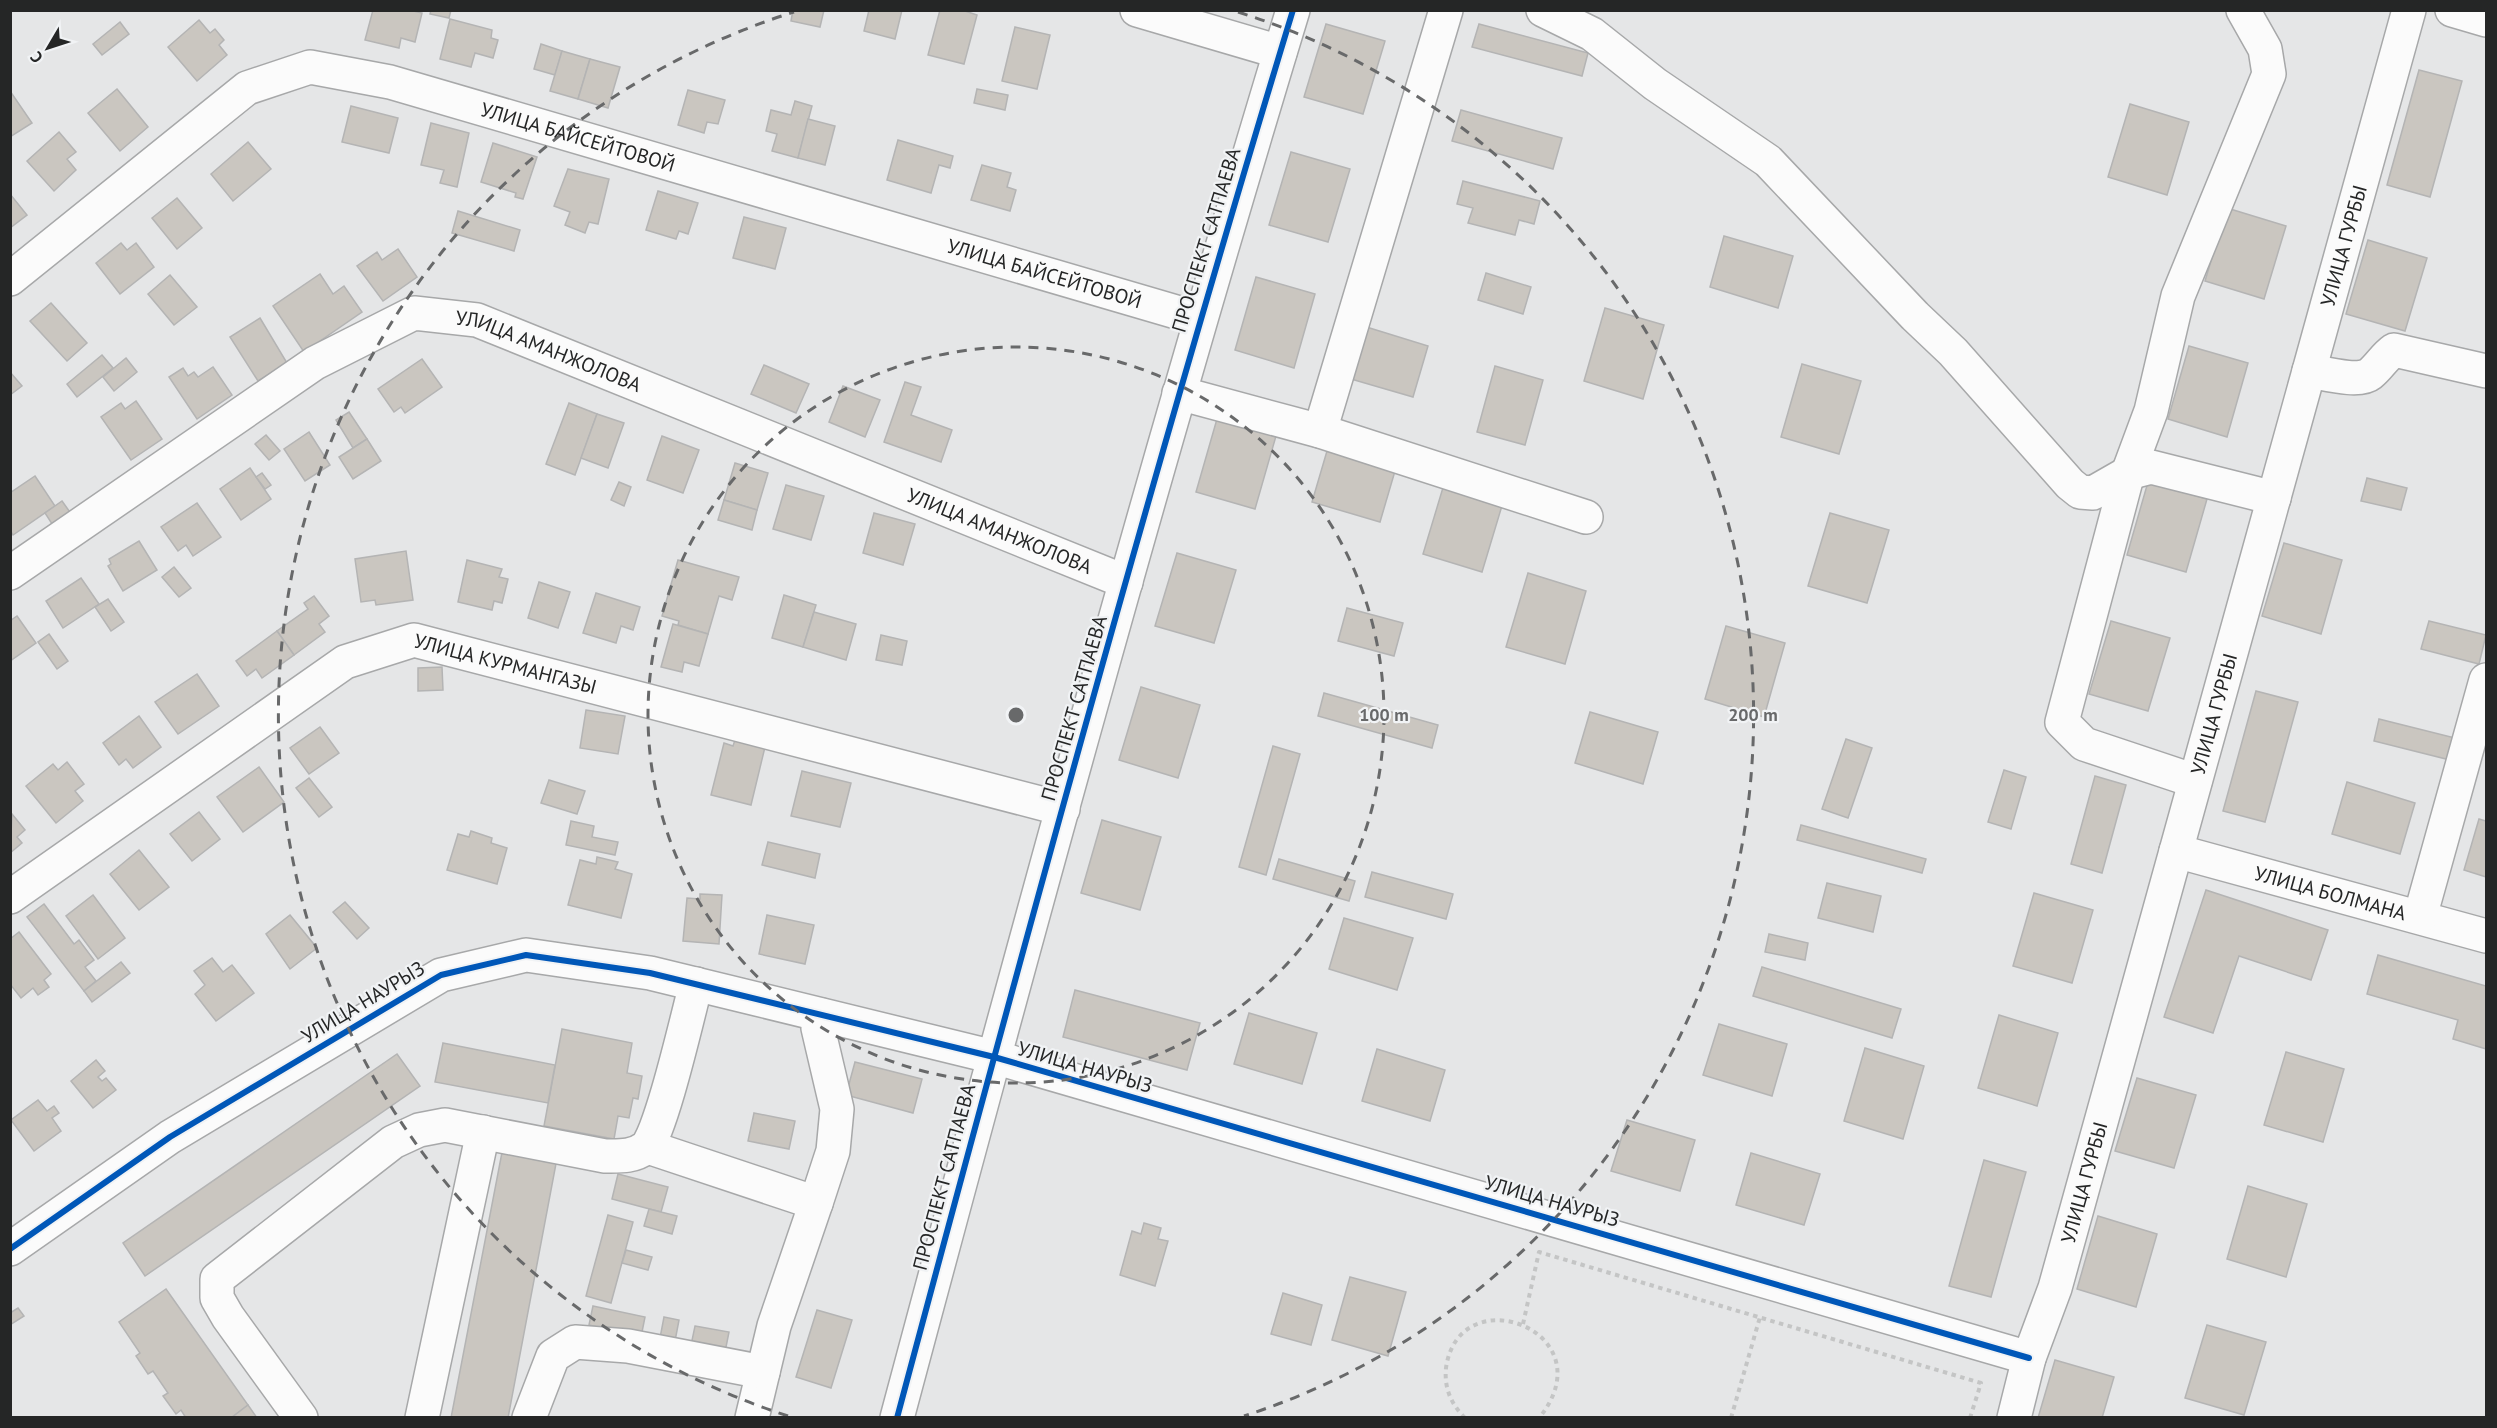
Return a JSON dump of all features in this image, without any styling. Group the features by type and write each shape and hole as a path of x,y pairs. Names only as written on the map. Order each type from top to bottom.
{"street":[{"path":"1137,10 1280,52"},
{"name":"ПРОСПЕКТ САТПАЕВА","path":"897,1418 994,1057 1200,318 1293,10"},
{"path":"1320,431 1446,10"},
{"path":"1543,10 1592,34 1655,84 1768,161 1915,316 1953,352 2070,484 2080,492 2092,493 2128,473 2151,467 2274,498"},
{"path":"2195,781 2084,744 2062,722 2128,473 2151,411 2178,296 2269,74 2265,49 2243,10"},
{"name":"УЛИЦА ГУРБЫ","path":"2014,1418 2029,1358 2055,1288 2409,10"},
{"path":"2452,10 2487,20"},
{"name":"УЛИЦА БАЙСЕЙТОВОЙ","path":"10,279 247,88 310,67 390,82 1200,318"},
{"name":"УЛИЦА АМАНЖОЛОВА","path":"10,573 315,363 414,313 477,320 1126,582"},
{"path":"2309,371 2361,378 2370,374 2386,355 2394,350 2487,371"},
{"path":"1179,393 1320,431 1586,517"},
{"name":"УЛИЦА КУРМАНГАЗЫ","path":"10,897 345,662 414,640 1063,809"},
{"path":"2420,917 2487,680"},
{"name":"УЛИЦА БОЛМАНА","path":"2176,851 2487,936"},
{"name":"УЛИЦА НАУРЫЗ","path":"10,1249 170,1137 441,975 526,955 650,973 994,1057 2029,1358"},
{"path":"648,1147 658,1122 696,984"},
{"path":"752,1418 774,1326 832,1151 837,1109 818,1028 821,1015"},
{"path":"301,1418 228,1317 217,1298 217,1279 393,1142 418,1130 445,1125 605,1156 631,1155 648,1147 766,1184 816,1203"},
{"path":"422,1418 483,1132"},
{"path":"529,1418 553,1356 575,1342 628,1346 763,1372"}],"path":[{"path":"1523,1323 1539,1252 1981,1383 1970,1418"},
{"path":"1731,1418 1760,1317"},
{"path":"1465,1418 1448,1394 1445,1376 1448,1358 1456,1342 1469,1329 1486,1321 1505,1319 1523,1323 1539,1334 1551,1349 1557,1367 1557,1386 1550,1404 1539,1418"}],"building":[{"path":"373,10 409,10 422,13 415,42 401,38 399,48 365,40"},
{"path":"431,10 451,10 449,18 430,14"},
{"path":"793,10 824,10 820,27 791,21"},
{"path":"869,10 902,10 895,39 864,31"},
{"path":"940,10 962,10 977,15 964,64 928,55"},
{"path":"450,19 492,30 491,38 498,40 493,58 475,53 471,67 440,59"},
{"path":"199,20 210,33 215,29 224,40 219,45 227,55 197,81 168,47"},
{"path":"120,22 129,34 102,55 93,44"},
{"path":"1326,24 1385,41 1363,114 1304,97"},
{"path":"1479,24 1588,53 1582,76 1472,47"},
{"path":"1015,27 1050,35 1037,89 1002,81"},
{"path":"541,44 562,51 555,75 534,69"},
{"path":"562,51 590,59 578,99 550,91"},
{"path":"590,59 620,67 608,108 578,99"},
{"path":"2419,70 2462,81 2430,197 2387,185"},
{"path":"117,89 148,127 120,151 88,113"},
{"path":"977,89 1008,95 1005,110 974,103"},
{"path":"688,90 725,100 718,124 707,122 704,133 678,125"},
{"path":"10,91 32,123 10,137"},
{"path":"795,101 812,106 798,158 772,151 777,134 766,131 771,110 791,115"},
{"path":"2130,104 2189,122 2167,195 2108,177"},
{"path":"351,106 398,118 389,153 342,142"},
{"path":"1461,110 1562,138 1553,169 1452,141"},
{"path":"808,119 835,126 825,165 798,158"},
{"path":"431,123 469,133 457,187 440,183 444,170 421,165"},
{"path":"59,132 76,152 67,159 76,170 54,191 27,161"},
{"path":"898,140 953,156 950,168 939,165 931,193 887,180"},
{"path":"248,142 271,169 233,201 211,174"},
{"path":"493,143 537,157 523,199 515,197 516,193 481,182"},
{"path":"1291,152 1350,169 1328,242 1269,225"},
{"path":"982,165 1011,173 1007,187 1016,190 1010,211 971,200"},
{"path":"568,169 609,179 598,224 589,222 585,233 565,225 570,212 554,206"},
{"path":"1463,181 1540,201 1534,224 1519,220 1515,235 1468,223 1473,208 1457,204"},
{"path":"658,191 698,203 688,234 679,231 676,239 646,230"},
{"path":"10,194 27,215 10,228"},
{"path":"177,198 202,228 177,249 152,218"},
{"path":"2227,208 2286,226 2264,299 2205,281"},
{"path":"458,211 520,230 514,251 452,233"},
{"path":"744,217 786,228 775,269 733,258"},
{"path":"1724,236 1793,256 1778,308 1710,287"},
{"path":"2368,240 2427,258 2405,331 2346,314"},
{"path":"121,243 127,250 136,243 154,267 120,294 96,263"},
{"path":"398,249 417,277 383,301 357,266 377,252 382,260"},
{"path":"1486,273 1531,287 1523,314 1478,300"},
{"path":"320,274 333,294 344,286 362,312 304,352 273,306"},
{"path":"170,275 197,307 174,325 148,294"},
{"path":"1256,277 1315,294 1294,368 1235,350"},
{"path":"51,303 87,343 67,361 30,321"},
{"path":"1605,308 1664,325 1643,399 1584,381"},
{"path":"260,318 287,363 258,381 230,337"},
{"path":"1360,325 1428,346 1413,397 1344,377"},
{"path":"2189,346 2248,363 2227,437 2168,419"},
{"path":"102,355 113,368 77,397 67,384"},
{"path":"126,358 137,372 114,391 103,377"},
{"path":"422,359 442,387 405,413 401,407 394,412 378,389"},
{"path":"1802,364 1861,381 1839,454 1781,437"},
{"path":"764,365 809,384 796,413 751,394"},
{"path":"1495,366 1543,380 1525,445 1477,432"},
{"path":"213,367 232,395 197,419 169,377 183,368 188,376 194,372 198,377"},
{"path":"10,372 22,386 10,395"},
{"path":"905,382 921,387 911,415 952,430 941,462 884,442"},
{"path":"843,386 880,400 865,437 829,422"},
{"path":"136,401 162,439 131,460 101,417 121,403 125,409"},
{"path":"569,403 597,414 575,475 546,464"},
{"path":"349,412 367,439 353,448 336,420"},
{"path":"597,414 624,423 608,468 581,458"},
{"path":"1217,419 1276,436 1255,509 1196,492"},
{"path":"309,432 330,465 305,481 284,449"},
{"path":"266,435 280,451 269,460 255,444"},
{"path":"662,436 699,450 683,493 647,480"},
{"path":"367,439 381,461 353,479 339,457"},
{"path":"1327,451 1395,471 1380,522 1312,502"},
{"path":"735,463 768,473 757,510 724,500"},
{"path":"250,468 271,499 241,520 220,489"},
{"path":"262,473 271,485 265,489 256,477"},
{"path":"35,476 55,506 13,535 10,530 10,493"},
{"path":"2367,478 2407,488 2401,510 2361,501"},
{"path":"1445,481 1504,499 1482,572 1423,554"},
{"path":"619,482 631,487 624,506 611,500"},
{"path":"2148,482 2207,499 2186,572 2127,555"},
{"path":"786,485 824,496 811,540 773,529"},
{"path":"724,500 757,510 752,530 718,520"},
{"path":"62,501 72,515 54,527 45,513"},
{"path":"197,503 221,537 193,556 186,545 178,551 161,527"},
{"path":"874,513 915,524 903,565 863,553"},
{"path":"1830,513 1889,530 1867,603 1808,586"},
{"path":"139,541 157,570 123,591 108,566 111,564 109,559"},
{"path":"2284,543 2342,560 2321,634 2262,616"},
{"path":"406,551 413,600 376,605 375,600 361,602 355,559"},
{"path":"1177,553 1236,570 1214,643 1155,626"},
{"path":"467,560 502,569 499,577 508,579 502,603 494,601 492,610 458,602"},
{"path":"678,560 739,577 732,600 719,596 708,634 678,625 679,621 662,616"},
{"path":"174,567 191,588 179,597 162,577"},
{"path":"1528,573 1586,591 1565,664 1506,647"},
{"path":"81,578 99,604 63,628 46,601"},
{"path":"539,582 570,592 558,628 528,618"},
{"path":"596,593 640,607 633,630 621,626 616,643 583,633"},
{"path":"784,595 816,605 803,647 772,638"},
{"path":"314,596 329,616 319,624 325,632 294,655 277,631 308,609 304,603"},
{"path":"108,599 124,622 111,631 95,607"},
{"path":"1347,608 1403,623 1394,656 1338,641"},
{"path":"814,612 856,624 846,660 803,647"},
{"path":"17,616 36,643 10,661 10,621"},
{"path":"2111,621 2170,638 2148,711 2089,694"},
{"path":"2429,621 2486,635 2479,664 2421,649"},
{"path":"673,624 708,634 699,666 684,662 682,672 661,667"},
{"path":"1726,626 1785,643 1764,717 1705,699"},
{"path":"277,631 294,655 262,678 256,669 247,676 236,661"},
{"path":"49,634 68,661 57,669 38,642"},
{"path":"881,635 907,641 902,665 876,660"},
{"path":"442,667 443,690 418,691 418,668"},
{"path":"197,674 219,706 178,734 155,702"},
{"path":"1141,687 1200,705 1178,778 1119,760"},
{"path":"2256,691 2298,702 2265,822 2223,811"},
{"path":"1324,693 1438,725 1432,748 1318,716"},
{"path":"586,710 625,716 618,754 580,748"},
{"path":"1590,712 1658,732 1643,784 1575,763"},
{"path":"139,716 161,747 133,768 126,759 119,765 103,743"},
{"path":"2379,719 2463,740 2458,762 2374,741"},
{"path":"320,727 339,753 309,774 290,748"},
{"path":"1846,739 1872,748 1848,818 1822,809"},
{"path":"735,740 765,747 751,805 711,795 724,743 733,746"},
{"path":"1273,746 1300,754 1266,875 1239,867"},
{"path":"67,762 84,784 75,791 83,801 56,823 26,786 53,764 58,770"},
{"path":"259,767 284,802 243,832 217,797"},
{"path":"2004,770 2026,777 2011,829 1988,822"},
{"path":"802,771 851,783 840,827 791,816"},
{"path":"2095,776 2126,785 2102,873 2071,864"},
{"path":"309,778 332,807 319,817 296,788"},
{"path":"549,780 585,791 577,814 541,803"},
{"path":"2347,782 2415,803 2400,854 2332,834"},
{"path":"199,812 220,839 192,861 170,834"},
{"path":"12,814 25,830 17,837 22,843 10,853"},
{"path":"2479,819 2486,821 2486,877 2464,870"},
{"path":"1102,820 1161,837 1140,910 1081,893"},
{"path":"571,821 594,826 592,837 618,842 615,855 566,845"},
{"path":"1801,825 1926,859 1922,873 1797,840"},
{"path":"471,831 492,838 491,843 507,848 497,884 447,870 458,834 469,837"},
{"path":"768,842 820,854 815,878 762,865"},
{"path":"139,850 169,887 139,910 110,874"},
{"path":"597,857 618,862 615,869 632,874 621,918 568,905 580,860 596,864"},
{"path":"1279,859 1355,881 1349,901 1273,879"},
{"path":"1372,872 1453,894 1446,919 1365,897"},
{"path":"1827,883 1881,896 1873,932 1818,918"},
{"path":"2206,890 2328,930 2311,980 2239,956 2213,1033 2164,1017"},
{"path":"2034,893 2093,910 2072,983 2013,966"},
{"path":"700,894 722,895 719,944 683,941 687,898 700,899"},
{"path":"93,895 125,938 98,959 66,916"},
{"path":"345,902 369,928 357,939 333,912"},
{"path":"44,904 74,944 79,940 94,960 85,967 96,981 84,991 27,917"},
{"path":"290,915 317,948 290,969 266,934"},
{"path":"767,915 814,925 805,964 759,954"},
{"path":"1344,918 1413,938 1397,990 1329,969"},
{"path":"19,932 51,974 44,980 49,987 38,995 33,988 21,998 10,984 10,939"},
{"path":"1769,934 1808,943 1805,960 1765,952"},
{"path":"2378,955 2486,986 2486,1049 2453,1039 2458,1020 2367,994"},
{"path":"212,958 223,972 232,965 254,993 216,1021 195,994 205,985 194,971"},
{"path":"121,962 130,973 92,1002 84,991"},
{"path":"1762,967 1901,1009 1892,1038 1753,996"},
{"path":"1075,990 1200,1023 1187,1070 1063,1037"},
{"path":"1249,1013 1317,1033 1302,1084 1234,1064"},
{"path":"1999,1015 2058,1033 2037,1106 1978,1088"},
{"path":"1719,1024 1787,1044 1772,1096 1703,1075"},
{"path":"562,1029 632,1043 627,1073 642,1076 638,1099 633,1098 629,1118 618,1116 614,1139 544,1126"},
{"path":"443,1043 555,1065 548,1103 435,1082"},
{"path":"1865,1048 1924,1066 1903,1139 1844,1121"},
{"path":"1377,1049 1445,1070 1430,1121 1362,1101"},
{"path":"2286,1052 2344,1069 2323,1142 2264,1125"},
{"path":"397,1054 420,1086 145,1276 123,1243"},
{"path":"96,1060 105,1071 98,1077 102,1081 106,1078 116,1090 93,1108 71,1081"},
{"path":"855,1062 922,1079 913,1113 846,1095"},
{"path":"2137,1078 2196,1095 2174,1168 2115,1151"},
{"path":"38,1100 47,1111 54,1106 59,1113 52,1118 61,1131 34,1151 11,1120"},
{"path":"754,1113 795,1121 789,1149 748,1141"},
{"path":"1627,1120 1695,1140 1680,1191 1611,1171"},
{"path":"504,1142 558,1153 508,1418 451,1418"},
{"path":"1751,1153 1820,1174 1804,1225 1736,1205"},
{"path":"1984,1160 2026,1172 1991,1297 1949,1286"},
{"path":"618,1174 668,1187 661,1212 612,1199"},
{"path":"2248,1186 2307,1204 2286,1277 2227,1259"},
{"path":"649,1209 677,1216 672,1234 644,1226"},
{"path":"608,1215 633,1222 611,1303 586,1296"},
{"path":"2098,1216 2157,1234 2136,1307 2077,1289"},
{"path":"1144,1223 1161,1228 1158,1239 1168,1241 1155,1286 1120,1275 1132,1231 1141,1234"},
{"path":"626,1250 652,1257 648,1270 622,1263"},
{"path":"1350,1277 1406,1292 1388,1356 1332,1340"},
{"path":"166,1289 248,1405 231,1418 186,1418 181,1410 176,1414 163,1396 168,1393 153,1371 148,1374 136,1356 140,1353 119,1322"},
{"path":"1283,1293 1322,1305 1311,1345 1271,1334"},
{"path":"593,1306 645,1317 641,1337 589,1325"},
{"path":"18,1308 24,1316 10,1325 10,1313"},
{"path":"817,1310 852,1320 831,1388 796,1377"},
{"path":"664,1317 679,1320 675,1341 660,1338"},
{"path":"2207,1325 2266,1342 2244,1415 2185,1398"},
{"path":"695,1326 729,1332 724,1357 690,1350"},
{"path":"2055,1360 2114,1377 2102,1418 2038,1418"},
{"path":"248,1405 257,1418 231,1418"}],"cycle path":[{"path":"897,1418 1089,712 1240,185 1293,10"},
{"path":"10,1249 170,1137 441,975 526,955 650,973 994,1057 2029,1358"}]}
